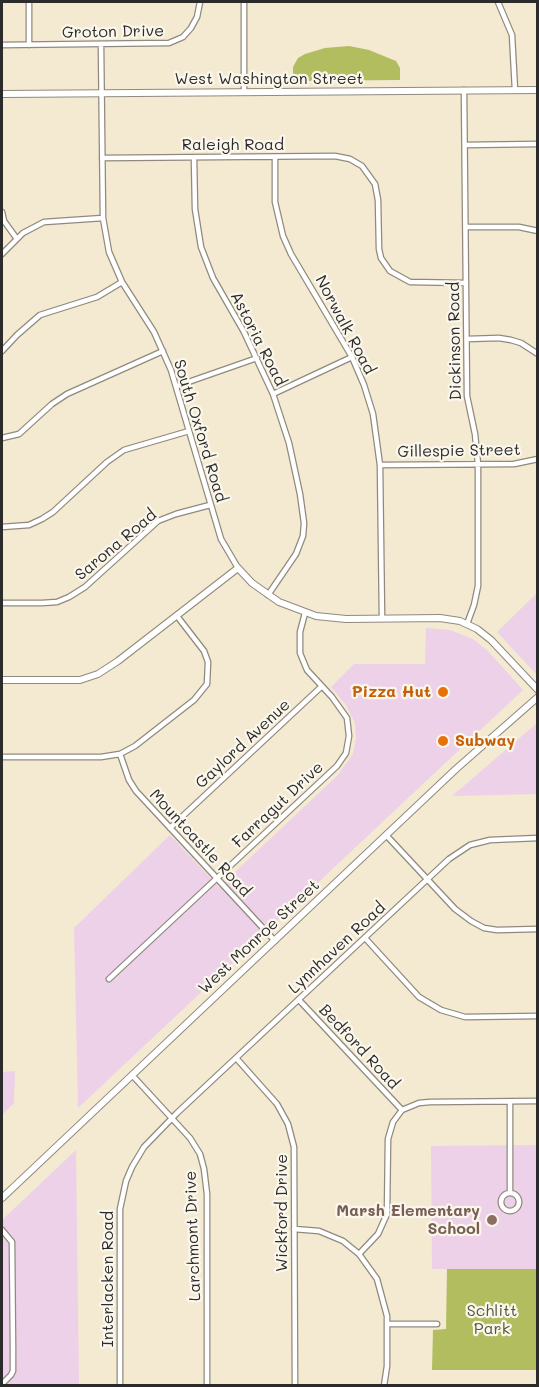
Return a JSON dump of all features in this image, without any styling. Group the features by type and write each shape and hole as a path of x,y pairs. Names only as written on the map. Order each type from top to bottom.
{"street":[{"path":"28,2 29,45"},
{"name":"Groton Drive","path":"2,45 160,44 176,41 195,23 200,2"},
{"path":"244,2 244,92"},
{"path":"498,2 512,35 515,90"},
{"name":"South Oxford Road","path":"101,45 103,218 108,252 122,282 139,307 163,351 177,386 210,505 225,549 238,568"},
{"name":"Dickinson Road","path":"464,90 467,396 475,434 478,464 478,586 467,624"},
{"name":"West Washington Street","path":"2,94 537,90"},
{"path":"465,144 537,144"},
{"name":"Norwalk Road","path":"275,157 275,202 283,236 291,254 352,357 373,414 380,465 382,618"},
{"name":"Raleigh Road","path":"102,158 342,157 362,166 372,178 377,192 378,241 381,258 385,265 395,275 410,282 466,283"},
{"name":"Astoria Road","path":"194,158 195,218 201,247 213,278 257,358 273,394 289,443 300,494 303,536 296,554 268,595"},
{"path":"2,212 8,227 17,239"},
{"path":"2,254 29,229 44,222 103,218"},
{"path":"466,227 519,227 537,231"},
{"path":"2,351 40,315 97,297 122,282"},
{"path":"467,339 511,340 521,343 537,354"},
{"path":"2,438 20,434 52,404 67,394 163,351"},
{"path":"273,394 352,357"},
{"path":"177,386 257,358"},
{"path":"2,527 29,525 42,519 124,450 189,431"},
{"name":"Gillespie Street","path":"380,465 514,464 537,459"},
{"name":"Sarona Road","path":"2,603 57,602 69,597 85,587 158,522 176,514 210,505"},
{"path":"2,680 87,679 108,669 238,568 268,595 305,613 336,618 440,618 467,624 491,640 537,690"},
{"name":"Farragut Drive","path":"109,979 343,758 349,745 347,718 337,703 307,670 300,653 300,632 305,613"},
{"path":"2,757 101,757 120,754 135,746 194,700 207,684 209,668 207,657 177,616"},
{"name":"Gaylord Avenue","path":"170,828 321,687"},
{"name":"West Monroe Street","path":"2,1198 456,769 537,697"},
{"name":"Mountcastle Road","path":"120,754 129,780 136,791 275,941"},
{"path":"386,836 455,909 484,928 537,929"},
{"name":"Lynnhaven Road","path":"172,1118 449,859 470,845 490,840 537,838"},
{"path":"365,938 419,997 441,1010 465,1017 537,1016"},
{"name":"Bedford Road","path":"299,1000 402,1110"},
{"name":"Wickford Drive","path":"237,1059 271,1095 288,1124 294,1147 295,1386"},
{"name":"Larchmont Drive","path":"132,1075 190,1138 200,1154 206,1179 207,1386"},
{"path":"359,1254 378,1234 387,1214 388,1139 393,1122 402,1110 419,1102 430,1101 537,1101"},
{"path":"510,1101 510,1192"},
{"name":"Interlacken Road","path":"120,1386 119,1219 121,1198 138,1155 172,1118"},
{"path":"510,1192 518,1197 519,1203 516,1209 510,1211 505,1209 501,1202 505,1194 510,1192"},
{"path":"2,1230 12,1242 13,1348 13,1371 2,1384"},
{"path":"294,1230 310,1230 343,1241 359,1254 377,1279 388,1324 384,1386"},
{"path":"388,1324 437,1324"}],"shaded area":[{"path":"537,593 537,675 497,632"},
{"path":"426,628 450,630 473,639 488,651 523,690 78,1108 74,928 170,835 219,887 337,776 353,754 356,738 355,723 346,705 331,687 354,664 425,664"},
{"path":"537,723 537,794 452,796"},
{"path":"15,1071 14,1103 2,1115 2,1072"},
{"path":"537,1145 537,1269 432,1269 431,1146"},
{"path":"76,1150 79,1385 2,1386 2,1220"}],"green space":[{"path":"349,46 369,50 396,61 400,68 400,80 293,81 293,67 298,58 325,48"},
{"name":"Schlitt Park","path":"447,1269 537,1269 537,1370 432,1370 433,1330 446,1329"}],"place":[{"name":"Pizza Hut","path":"443,692"},
{"name":"Subway","path":"443,741"},
{"name":"Marsh Elementary School","path":"492,1220"}]}
